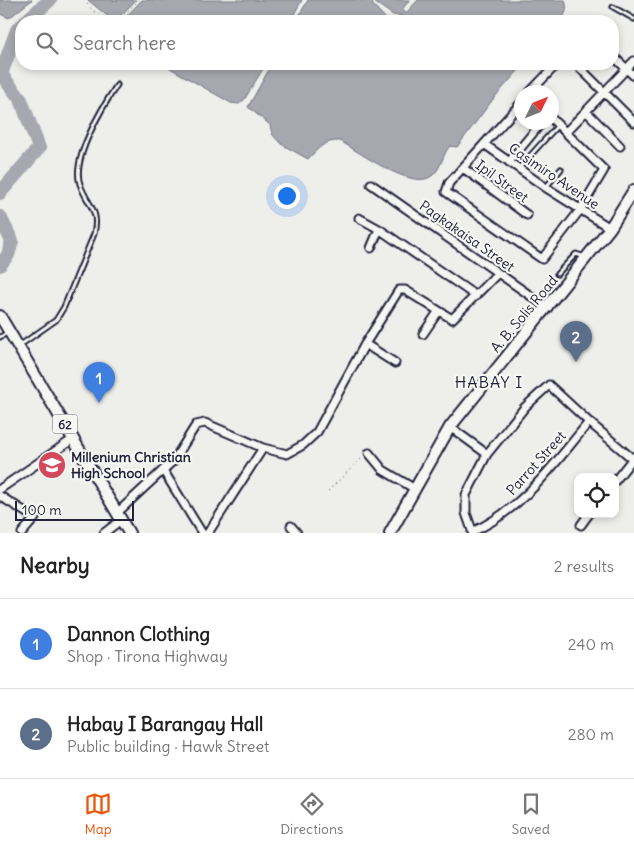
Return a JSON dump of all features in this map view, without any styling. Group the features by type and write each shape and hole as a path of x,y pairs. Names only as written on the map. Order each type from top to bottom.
{"street":[{"path":"566,132 634,61"},
{"path":"619,62 634,76"},
{"path":"537,85 551,70"},
{"path":"583,70 605,90 634,122"},
{"path":"514,111 446,186 446,192 539,259 545,256 580,210 604,170 559,126"},
{"path":"586,111 620,146"},
{"path":"509,162 535,130"},
{"name":"Casimiro Avenue","path":"484,144 545,187 610,228"},
{"name":"Ipil Street","path":"462,168 527,215"},
{"name":"Pagkakaisa Street","path":"371,184 548,308"},
{"name":"A. B. Solis Road","path":"390,533 450,427 587,258 610,228 634,190"},
{"path":"360,218 380,229 476,296"},
{"path":"371,248 380,229"},
{"path":"104,533 174,460 196,425 205,423 263,448 287,454 303,445 318,432 365,344 396,293 402,289 448,318 455,318 498,273"},
{"path":"423,334 438,312"},
{"name":"62","path":"0,317 129,533"},
{"path":"365,344 396,363"},
{"path":"473,532 466,513 466,495 487,454 525,407 549,385 588,422 633,459 619,476"},
{"name":"Parrot Street","path":"473,532 494,522 538,484 588,422"},
{"path":"450,427 487,454"},
{"path":"0,490 73,439"},
{"path":"208,533 263,448"},
{"path":"369,453 383,470 415,489"},
{"path":"163,470 202,533"},
{"path":"0,496 35,518 22,533"},
{"path":"581,525 586,518"},
{"path":"290,526 297,533"}],"lane":[{"path":"613,7 634,19"},
{"path":"19,347 56,320 64,307 94,234 97,223 96,212 80,184 78,174 85,144 103,106 117,85"},
{"path":"519,169 554,130"},
{"path":"545,187 561,169"},
{"path":"558,274 576,254 587,258"},
{"path":"0,337 10,332"}],"path":[{"path":"84,0 92,10 100,15"},
{"path":"123,15 139,0"},
{"path":"328,490 369,453"}],"shaded area":[{"path":"0,0 32,0 9,18 0,14"},
{"path":"88,0 136,0 121,15 106,15"},
{"path":"142,0 302,0 293,15 128,15"},
{"path":"308,0 410,0 403,8 403,12 407,12 418,0 565,0 566,3 564,15 393,15 374,2 372,4 382,15 299,15"},
{"path":"173,70 262,70 244,100 239,104 231,103"},
{"path":"269,70 519,70 494,98 457,147 450,146 436,172 424,179 413,179 400,175 372,161 340,141 325,144 308,159 281,144 272,134 270,125 248,107"}],"waterway":[{"path":"33,15 50,0"},
{"path":"0,193 39,148 21,100 1,74 15,36"},
{"path":"0,217 12,241 8,255 0,265"}],"place":[{"name":"Habay I Barangay Hall","path":"576,362"},
{"name":"Dannon Clothing","path":"99,403"},
{"name":"Millenium Christian High School","path":"52,465"}],"district":[{"name":"HABAY I","path":"489,382"}]}
